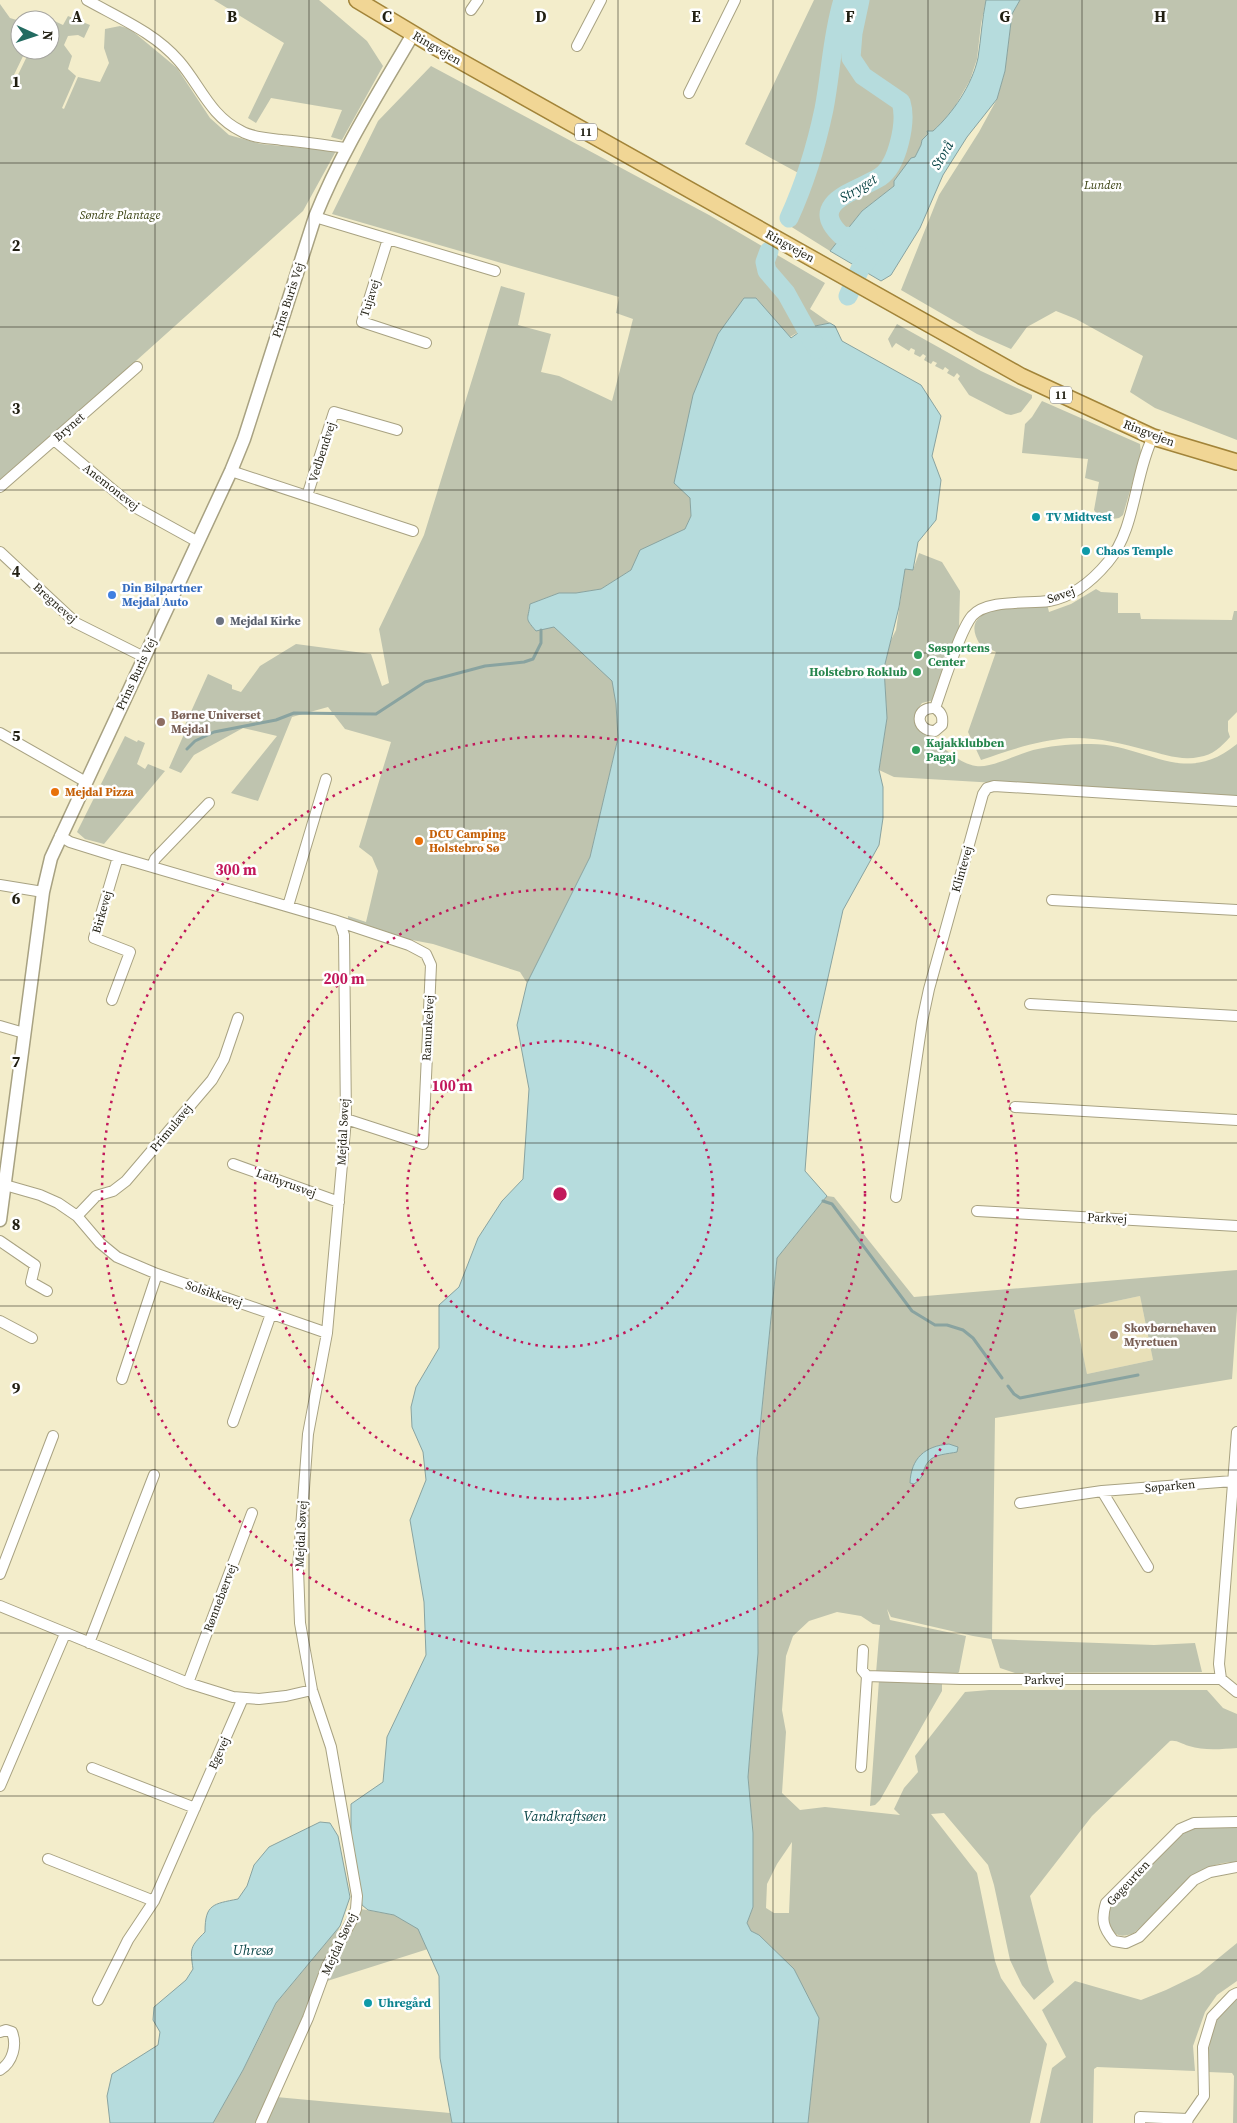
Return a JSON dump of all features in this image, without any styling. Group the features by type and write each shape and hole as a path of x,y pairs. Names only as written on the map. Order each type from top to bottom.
{"main road":[{"name":"Ringvejen","path":"357,0 413,34 1021,376 1153,437 1237,462"}],"street":[{"path":"87,0 150,34 166,48 180,61 224,122 242,132 257,137 346,148"},
{"path":"470,10 478,0"},
{"path":"577,46 601,0"},
{"path":"689,93 735,0"},
{"name":"Prins Buris Vej","path":"0,1220 43,892 51,858 231,471 244,439 315,217 346,148 413,34"},
{"path":"315,217 495,271"},
{"name":"Tujavej","path":"388,239 362,322 426,343"},
{"name":"Brynet","path":"0,487 137,367"},
{"name":"Vedbendvej","path":"307,496 334,412 397,430"},
{"name":"Søvej","path":"935,708 965,628 973,616 984,608 998,605 1050,601 1064,596 1079,589 1109,561 1122,539 1148,447 1153,437"},
{"name":"Anemonevej","path":"54,440 131,505 198,542"},
{"name":"Vedbendvej","path":"231,471 413,530"},
{"name":"Bregnevej","path":"0,552 76,623 144,657"},
{"path":"0,733 86,782"},
{"path":"288,906 326,779"},
{"name":"Klintevej","path":"896,1197 922,1022 929,989 983,794 987,788 994,786 1237,801"},
{"path":"152,866 155,859 209,803"},
{"path":"60,836 70,842 118,857 340,923"},
{"name":"Birkevej","path":"112,1000 130,952 94,938 118,857"},
{"path":"0,885 43,892"},
{"path":"1052,900 1237,910"},
{"name":"Mejdal Søvej","path":"261,2123 308,2018 328,1966 356,1909 357,1896 331,1747 312,1690 300,1623 298,1569 308,1434 327,1333 346,1119 344,935 340,923"},
{"name":"Ranunkelvej","path":"340,923 409,945 426,954 432,965 423,1144 346,1119"},
{"path":"1030,1004 1237,1016"},
{"name":"Primulavej","path":"77,1216 96,1196 112,1191 126,1181 212,1080 224,1060 238,1018"},
{"path":"0,1026 24,1033"},
{"path":"1015,1107 1237,1120"},
{"name":"Lathyrusvej","path":"233,1164 339,1202"},
{"name":"Solsikkevej","path":"5,1186 40,1195 58,1203 77,1216 100,1243 117,1257 158,1274 327,1333"},
{"name":"Parkvej","path":"977,1211 1237,1226"},
{"path":"0,1241 35,1265 31,1282 47,1291"},
{"path":"122,1379 158,1274"},
{"path":"232,1422 271,1314"},
{"path":"0,1321 32,1338"},
{"path":"1237,1432 1235,1482 1219,1664 1221,1680 1237,1692"},
{"path":"0,1574 53,1436"},
{"path":"89,1643 154,1475"},
{"name":"Søparken","path":"1020,1504 1102,1492 1235,1482"},
{"path":"1102,1492 1148,1567"},
{"name":"Rønnebærvej","path":"188,1683 252,1513"},
{"path":"0,1606 188,1683 233,1697 286,1696 312,1690"},
{"path":"0,1786 65,1634"},
{"path":"861,1767 867,1676 862,1670 863,1650"},
{"name":"Parkvej","path":"867,1676 960,1679 1221,1680"},
{"name":"Egevej","path":"98,2000 128,1940 154,1901 243,1698"},
{"path":"92,1768 195,1808"},
{"name":"Gøgeurten","path":"1237,1822 1194,1823 1180,1829 1106,1903 1102,1917 1104,1930 1114,1942 1126,1943 1139,1936 1194,1880 1210,1872 1237,1867"},
{"path":"48,1859 154,1901"},
{"path":"1140,2123 1140,2117 1188,2121 1204,2096 1203,2047 1212,2017 1237,1993"},
{"path":"0,2032 6,2030 12,2032 15,2041 6,2066 0,2070"}],"shaded area":[{"name":"Skovbørnehaven Myretuen","path":"1140,1296 1153,1360 1087,1374 1074,1310"}],"green space":[{"path":"214,0 319,0 367,41 383,66 342,140 331,137 342,110 271,98 256,123 248,118 284,43"},
{"path":"814,0 986,0 977,59 970,80 949,117 921,142 915,157 911,158 894,186 862,211 830,251 782,221 802,175 745,144"},
{"name":"Lunden","path":"1020,0 1237,0 1237,440 1155,408 1130,392 1143,356 1076,319 1056,311 1027,327 1011,349 977,334 901,290 939,195 979,132 997,99 1005,71 1012,14"},
{"name":"Søndre Plantage","path":"0,4 10,18 10,60 21,60 12,79 15,81 25,60 60,60 60,24 63,25 68,16 90,25 84,38 78,35 68,36 64,45 72,56 68,69 76,76 62,108 64,109 78,77 100,82 109,63 104,48 105,29 120,26 130,29 177,68 210,118 229,135 261,144 336,151 303,211 0,483"},
{"path":"431,66 709,215 825,283 810,309 830,323 805,328 790,337 756,298 690,498 691,516 685,529 641,550 631,570 601,589 576,593 559,593 530,604 529,612 536,630 554,627 613,681 618,738 590,857 527,983 520,972 433,944 391,936 348,922 348,916 366,922 378,871 372,857 359,847 391,742 345,729 328,707 292,717 258,801 231,793 277,736 243,728 194,755 181,773 169,768 185,732 180,736 208,674 232,685 232,689 241,692 260,666 296,644 371,654 382,686 389,683 379,629 424,535 501,286 525,293 518,325 551,334 541,372 559,376 612,401 633,319 616,313 619,297 332,214 378,121"},
{"path":"897,324 981,371 1032,395 1032,398 1021,412 1011,415 969,395 958,379 960,376 957,373 954,377 947,373 949,370 945,367 943,370 935,366 937,363 933,361 931,364 924,360 926,356 923,354 920,357 914,354 915,350 911,348 909,351 896,343 892,348 888,339"},
{"path":"1042,401 1140,444 1141,453 1123,515 1119,518 1105,518 1098,515 1094,510 1099,482 1085,478 1088,459 1022,453 1025,424"},
{"path":"919,553 942,562 960,591 959,629 934,700 922,703 916,712 916,721 952,754 968,764 982,766 998,763 1045,748 1091,744 1111,746 1182,763 1199,763 1218,757 1237,744 1237,797 894,777 879,770 887,718 884,668 890,642 896,630 905,568 913,570"},
{"path":"1096,589 1101,592 1118,593 1118,613 1140,613 1141,619 1232,620 1234,611 1237,611 1237,712 1228,721 1230,737 1213,752 1192,758 1172,756 1108,741 1070,738 1036,743 981,760 968,732 996,652 978,641 974,627 979,617 996,609 1018,606 1047,604 1049,612 1071,604"},
{"path":"125,736 137,742 138,740 145,743 137,764 145,769 148,764 165,771 104,844 85,839 77,832"},
{"path":"827,1196 834,1197 914,1297 1237,1270 1237,1310 1232,1379 995,1418 992,1639 1154,1645 1195,1643 1202,1672 1015,1673 1000,1668 991,1639 891,1617 887,1609 890,1620 966,1636 959,1672 955,1676 876,1673 880,1625 873,1624 861,1616 837,1612 809,1621 793,1636 786,1656 782,1710 786,1732 782,1793 800,1810 825,1807 900,1815 894,1809 904,1788 918,1772 915,1756 965,1692 989,1690 1207,1690 1223,1708 1237,1714 1237,1748 1201,1749 1170,1741 1092,1816 1030,1896 1049,1970 1054,1982 1034,2000 1022,1985 1010,1960 988,1865 944,1813 931,1814 977,1873 995,1961 1001,1978 1047,2044 1030,2123 808,2123 819,2018 794,1969 759,1935 751,1931 747,1923 753,1907 753,1833 748,1777 758,1653 757,1458 777,1258","holes":["1140,1296 1153,1360 1087,1374 1074,1310","792,1842 789,1913 774,1913 766,1908 767,1884 777,1864"]},
{"path":"879,1680 942,1683 942,1691 880,1800 875,1805 870,1806"},
{"path":"1204,1825 1237,1825 1237,1862 1220,1864 1205,1869 1192,1877 1134,1933 1121,1936 1112,1931 1109,1922 1109,1909 1174,1839"},
{"path":"361,1909 394,1915 419,1929 428,1949 324,1982"},
{"path":"340,1926 306,2014 257,2123 213,2123 243,2070 277,2002"},
{"path":"1237,1943 1237,1981 1217,1995 1205,2012 1193,2046 1195,2071 1097,2067 1094,2069 1093,2123 1040,2123 1052,2068 1066,2057 1042,2010 1075,1981 1141,2000 1199,1974"},
{"path":"1237,1997 1237,2123 1233,2123 1234,2076 1232,2073 1208,2072 1210,2042 1215,2019"},
{"path":"276,2097 450,2113 452,2123 266,2123"}],"water":[{"path":"986,0 1020,0 1012,14 1005,71 997,99 967,137 943,175 920,228 891,275 881,281 830,251 862,211 894,186 894,181 911,158 915,157 922,140 928,134 927,131 933,131 961,98 978,58"},
{"name":"Vandkraftsøen","path":"744,298 756,298 791,338 805,328 830,323 835,326 842,341 921,385 941,416 932,456 941,480 936,520 918,542 913,570 905,569 899,607 884,668 887,718 879,770 883,787 883,818 879,845 843,910 815,1036 805,1171 827,1196 777,1258 757,1458 758,1653 748,1777 753,1833 753,1907 747,1923 751,1931 759,1935 794,1969 819,2018 808,2123 452,2123 440,2058 439,1976 418,1929 394,1915 368,1910 362,1905 351,1834 351,1804 383,1782 387,1737 426,1655 424,1602 410,1520 426,1480 423,1452 412,1427 411,1407 416,1387 439,1348 439,1305 459,1287 478,1238 502,1201 523,1179 529,1089 517,1025 527,983 590,857 618,738 616,704 612,681 554,627 536,631 528,621 528,616 530,604 559,593 576,593 601,589 631,570 640,550 685,529 691,516 690,498 674,483 693,395 718,334"},
{"path":"949,1444 958,1447 957,1452 934,1457 926,1465 922,1476 914,1484 910,1483 913,1467 921,1455 933,1447"},
{"name":"Uhresø","path":"320,1822 330,1823 338,1836 350,1897 340,1926 276,2003 243,2070 213,2123 110,2123 107,2096 112,2074 158,2045 160,2032 153,2020 154,2007 186,1980 193,1969 192,1948 205,1932 205,1923 209,1911 217,1904 238,1899 247,1886 254,1865 269,1847"}],"waterway":[{"name":"Stryget","path":"789,218 805,178 824,109 836,27 843,0"},
{"name":"Stryget","path":"860,0 853,33 851,58 863,76 901,102 903,110 900,142 892,163 880,177 839,199 832,206 829,214 832,224 842,236 868,237"},
{"name":"Storå","path":"848,296 860,269 876,250"},
{"path":"769,251 765,262 767,271 786,293 817,349"},
{"path":"187,749 195,741 214,732 276,720 294,713 376,714 425,682 485,666 524,662 533,659 541,643 541,630"},
{"path":"823,1201 832,1204 912,1311 935,1325 947,1325 963,1330 973,1338 1002,1378"},
{"path":"1008,1386 1020,1398 1138,1375"}],"place":[{"name":"TV Midtvest","path":"1036,517"},
{"name":"Chaos Temple","path":"1086,551"},
{"name":"Din Bilpartner Mejdal Auto","path":"112,595"},
{"name":"Mejdal Kirke","path":"220,621"},
{"name":"Søsportens Center","path":"918,655"},
{"name":"Holstebro Roklub","path":"917,672"},
{"name":"Børne Universet Mejdal","path":"161,722"},
{"name":"Kajakklubben Pagaj","path":"916,750"},
{"name":"Mejdal Pizza","path":"55,792"},
{"name":"DCU Camping Holstebro Sø","path":"419,841"},
{"name":"Skovbørnehaven Myretuen","path":"1114,1335"},
{"name":"Uhregård","path":"368,2003"}]}
